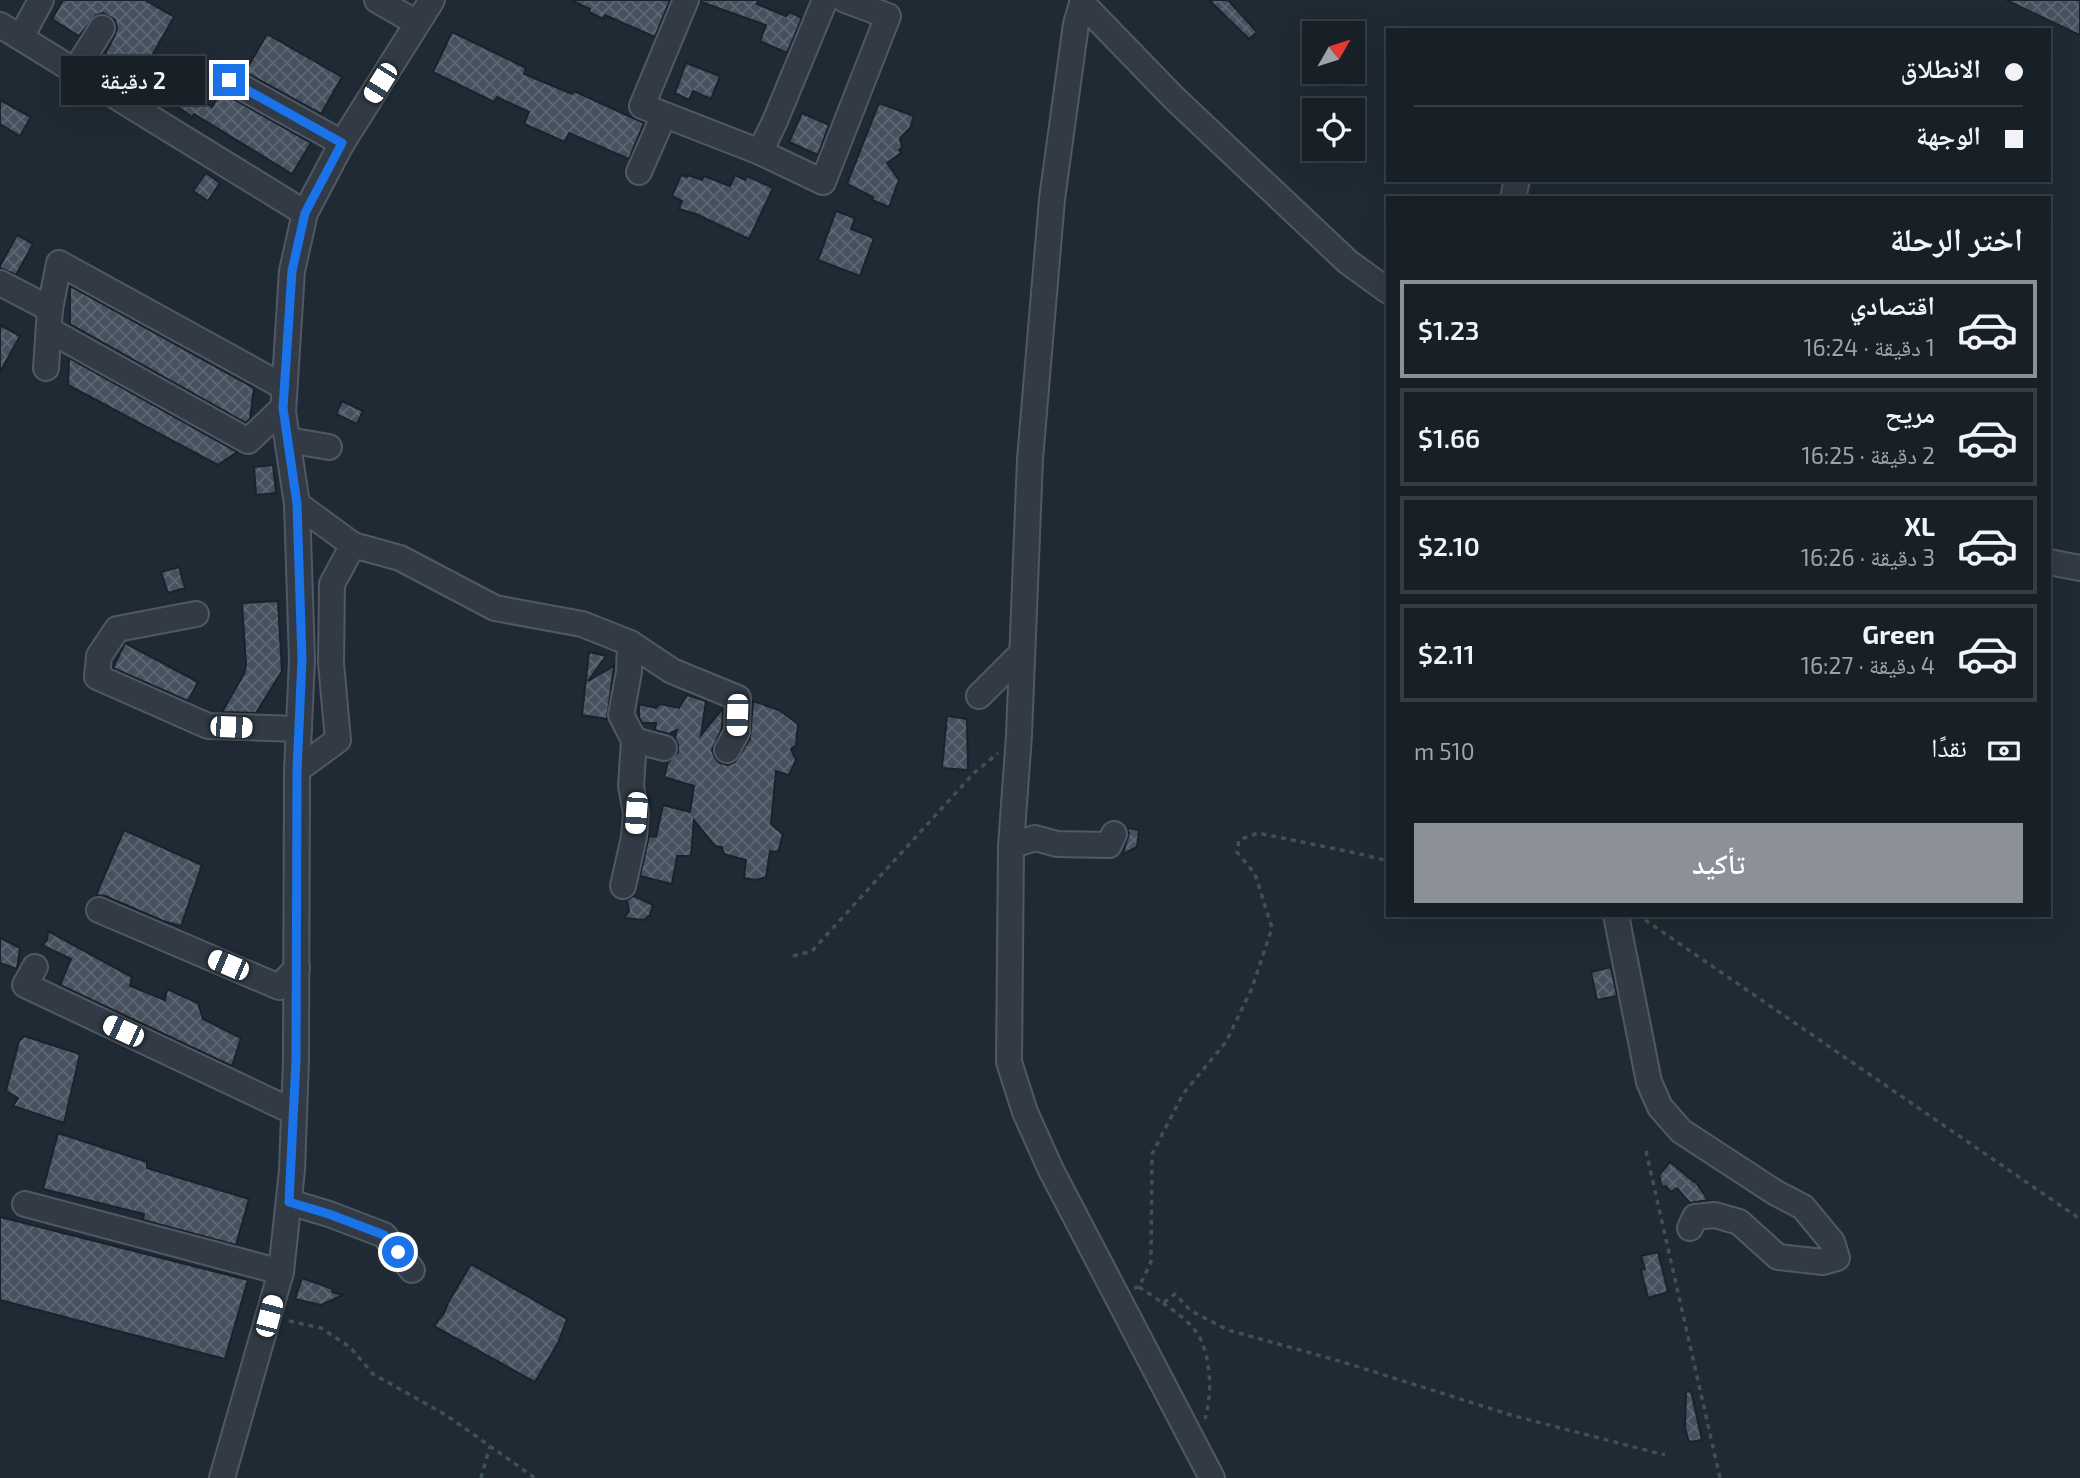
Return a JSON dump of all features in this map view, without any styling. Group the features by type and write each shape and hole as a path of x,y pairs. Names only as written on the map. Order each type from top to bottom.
{"street":[{"path":"21,37 41,0"},
{"path":"377,0 417,23"},
{"path":"222,1478 281,1272 289,1202 294,1112 297,770 302,660 297,504 284,397 292,271 305,213 342,143 432,0"},
{"path":"686,0 642,106 760,152 822,182 888,16 845,0"},
{"path":"760,152 825,0"},
{"path":"1082,2 1174,98 1348,262 1386,290"},
{"path":"1082,2 1076,24 1052,199 1030,459 1011,846 1009,1062 1025,1112 1051,1170 1212,1478"},
{"path":"0,25 305,213"},
{"path":"75,71 102,28"},
{"path":"229,80 342,143"},
{"path":"639,172 664,115"},
{"path":"46,368 49,319 60,263 284,397"},
{"path":"0,283 49,319 248,441 284,397"},
{"path":"288,440 329,447"},
{"path":"297,504 353,545 400,558 495,608 582,624 630,643 672,671 738,698 737,732 727,750"},
{"path":"297,770 338,740 331,663 332,584 353,545"},
{"path":"2051,562 2080,568"},
{"path":"196,614 117,629 99,656 97,677 208,726 299,729"},
{"path":"623,887 634,837 636,813 631,786 634,740 621,715 629,671 630,643"},
{"path":"979,696 1022,653"},
{"path":"634,740 664,748"},
{"path":"1011,846 1035,838 1057,844 1109,845 1114,834"},
{"path":"99,910 279,987 297,968"},
{"path":"1616,917 1649,1082 1660,1107 1681,1131 1803,1208 1832,1242 1837,1258 1824,1262 1778,1256 1739,1222 1715,1215 1696,1217 1690,1228"},
{"path":"35,967 25,985 294,1112"},
{"path":"289,1202 384,1235 412,1270"},
{"path":"25,1204 281,1272"}],"path":[{"path":"793,956 811,951 974,774"},
{"path":"1139,1287 1151,1262 1152,1154 1183,1094 1226,1042 1252,988 1272,928 1255,874 1237,852 1239,840 1258,833 1386,861"},
{"path":"1645,920 2080,1219"},
{"path":"1646,1151 1720,1478"},
{"path":"1115,1293 1139,1287 1184,1319 1201,1340 1209,1375 1210,1400 1206,1424"},
{"path":"1163,1303 1175,1294 1191,1311 1228,1330 1343,1362 1514,1416 1665,1455"},
{"path":"269,1316 321,1328 350,1347 373,1374 446,1415 535,1478"},
{"path":"481,1478 490,1446"}],"building":[{"path":"63,0 145,0 174,17 146,66 178,83 212,107 221,92 311,143 292,174 194,114 192,117 171,102 139,87 141,83 102,60 115,35 115,20 103,13 96,15 79,36 52,19"},
{"path":"571,0 670,0 655,37 605,15 603,19"},
{"path":"701,0 758,0 757,4 786,16 790,12 802,18 787,53 760,41 766,25"},
{"path":"1209,0 1228,0 1257,32 1249,39"},
{"path":"2006,0 2080,0 2080,35"},
{"path":"452,32 526,68 524,74 572,94 574,91 644,123 629,159 569,133 565,142 524,124 529,112 497,97 494,102 433,72"},
{"path":"267,34 342,77 321,114 245,72"},
{"path":"686,63 720,76 711,99 693,91 689,100 675,93"},
{"path":"0,100 31,117 20,136 0,124"},
{"path":"879,103 914,116 910,128 900,138 901,153 887,163 899,180 889,207 847,184"},
{"path":"802,113 829,125 818,155 789,142"},
{"path":"206,173 220,183 208,201 193,191"},
{"path":"681,175 702,180 704,176 730,186 735,175 745,180 747,176 773,188 749,239 696,214 679,209 682,201 672,196"},
{"path":"836,211 855,218 851,229 874,238 860,276 818,260"},
{"path":"17,235 33,244 16,275 0,266"},
{"path":"70,286 254,388 250,419 246,423 70,324"},
{"path":"0,325 20,336 0,372"},
{"path":"69,358 237,452 218,465 68,385"},
{"path":"342,401 363,411 357,424 336,414"},
{"path":"273,465 276,493 256,495 254,467"},
{"path":"179,567 185,588 168,593 161,572"},
{"path":"278,601 282,671 256,713 222,712 244,674 246,665 242,603"},
{"path":"125,643 198,682 188,701 113,668"},
{"path":"589,652 606,656 588,681 614,666 607,719 582,715"},
{"path":"687,695 706,701 701,735 723,708 722,728 712,750 720,763 728,765 735,762 750,739 753,701 779,710 798,724 796,745 791,749 796,760 789,775 776,771 771,824 783,834 778,852 770,851 766,877 756,880 744,878 746,860 724,854 722,847 715,846 694,820 691,856 677,856 672,884 640,876 649,836 656,837 663,805 690,812 694,786 664,777 668,762 678,752 675,738 677,730 669,734 655,730 656,723 642,723 639,704 656,708 660,704 679,708"},
{"path":"947,716 967,719 968,770 942,768"},
{"path":"1127,828 1139,830 1137,847 1123,854 1129,833"},
{"path":"124,830 202,865 181,926 105,896 96,895"},
{"path":"634,896 653,905 650,915 644,920 624,918 629,911 627,900"},
{"path":"48,931 132,977 130,986 165,1000 167,989 198,1003 203,1019 241,1038 232,1066 60,985 71,959 42,945 47,940"},
{"path":"0,938 20,948 17,969 0,963"},
{"path":"1611,967 1617,996 1597,1000 1591,972"},
{"path":"24,1036 80,1054 64,1123 13,1106 18,1098 6,1091 19,1041"},
{"path":"58,1133 147,1162 147,1168 249,1199 236,1245 143,1220 144,1214 43,1189"},
{"path":"1670,1162 1695,1181 1708,1200 1690,1203 1677,1188 1671,1192 1666,1186 1662,1187 1659,1175"},
{"path":"0,1217 248,1280 225,1359 0,1300"},
{"path":"1658,1252 1668,1292 1648,1298 1641,1270 1645,1269 1641,1256"},
{"path":"471,1264 567,1319 558,1343 535,1382 434,1326"},
{"path":"302,1278 343,1295 321,1305 295,1299"},
{"path":"1691,1391 1702,1440 1689,1442 1685,1428 1686,1392"}],"route":[{"path":"229,80 342,143 305,213 292,271 283,408 297,504 302,660 297,770 296,1060 289,1202 384,1235 398,1252"}]}
